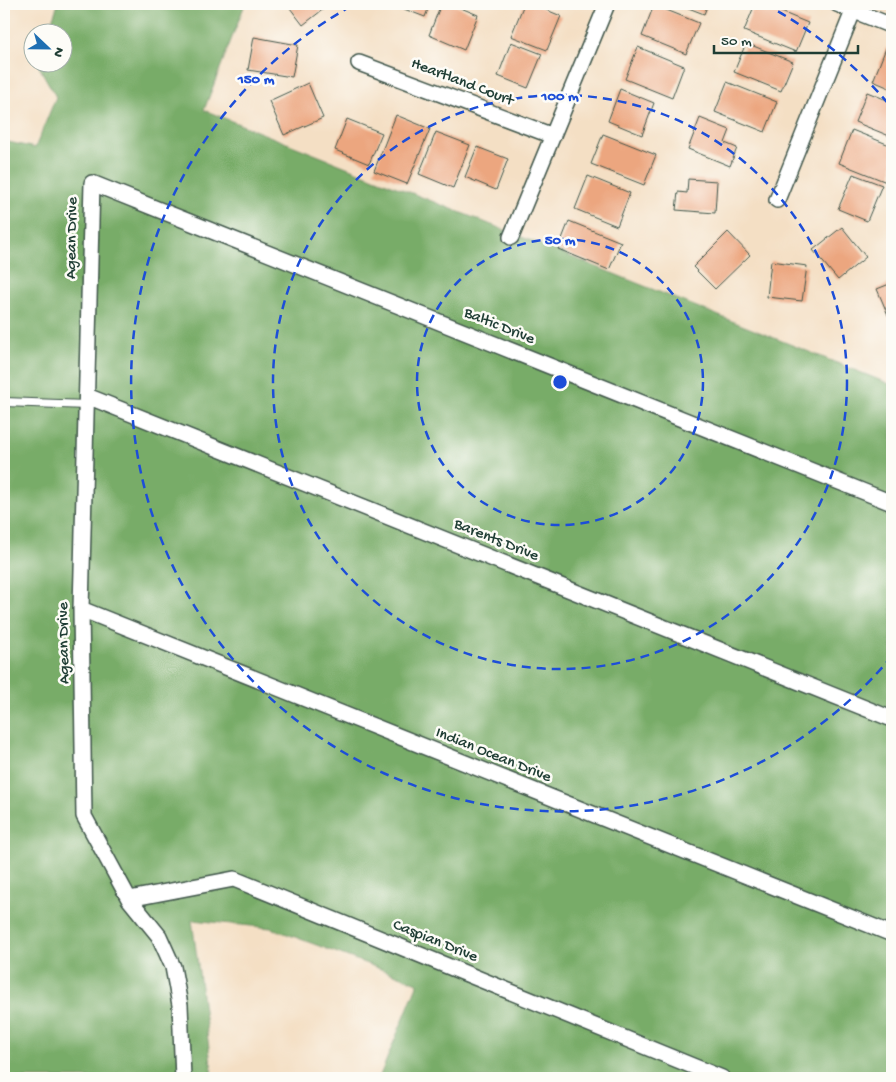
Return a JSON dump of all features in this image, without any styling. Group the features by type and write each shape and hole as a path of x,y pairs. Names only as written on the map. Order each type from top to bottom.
{"street":[{"path":"511,238 607,4"},
{"path":"837,4 855,7 892,26"},
{"path":"777,200 855,7"},
{"name":"Heartland Court","path":"358,63 553,136"},
{"name":"Agean Drive","path":"92,183 81,609 84,816 128,899 159,936 173,966 180,1004 183,1078"},
{"name":"Baltic Drive","path":"92,183 892,503"},
{"name":"Barents Drive","path":"87,401 892,719"},
{"name":"Indian Ocean Drive","path":"81,609 892,934"},
{"name":"Caspian Drive","path":"128,899 234,880 722,1078"}],"lane":[{"path":"4,402 87,401"}],"green space":[{"path":"58,4 245,4 204,110 892,385 892,1078 379,1078 418,983 271,928 192,920 213,1078 4,1078 4,141 35,148 56,97 42,72 72,72 72,22 52,22"}],"building":[{"path":"287,4 330,4 303,25"},
{"path":"391,4 430,4 425,17"},
{"path":"441,4 451,4 478,15 464,50 429,35"},
{"path":"524,4 532,4 561,16 547,50 511,36"},
{"path":"678,4 708,4 704,14"},
{"path":"755,4 762,4 808,23 796,52 744,31"},
{"path":"654,5 699,23 686,54 642,36"},
{"path":"254,37 298,45 292,77 248,70"},
{"path":"511,42 542,54 528,88 498,76"},
{"path":"746,43 793,62 781,91 734,72"},
{"path":"638,47 684,66 672,98 625,79"},
{"path":"886,48 892,50 892,89 873,81"},
{"path":"727,82 777,102 765,132 715,112"},
{"path":"308,83 323,118 284,135 269,101"},
{"path":"620,89 654,103 642,135 608,121"},
{"path":"867,92 892,102 892,137 855,122"},
{"path":"396,115 430,129 407,184 374,171"},
{"path":"700,118 730,130 725,143 737,148 730,166 688,149"},
{"path":"347,119 382,133 369,164 335,150"},
{"path":"852,130 892,146 892,175 889,183 839,163"},
{"path":"436,132 470,145 453,188 419,174"},
{"path":"603,134 656,155 644,185 591,164"},
{"path":"477,147 508,159 496,190 465,177"},
{"path":"853,174 882,185 867,221 838,209"},
{"path":"588,176 630,193 617,226 575,209"},
{"path":"688,179 717,181 715,213 676,210 678,192 687,193"},
{"path":"569,221 621,242 609,270 558,249"},
{"path":"842,227 866,257 838,280 813,250"},
{"path":"728,232 750,255 715,289 693,267"},
{"path":"771,261 807,266 802,301 767,297"},
{"path":"892,283 892,321 891,322 877,289"}]}
